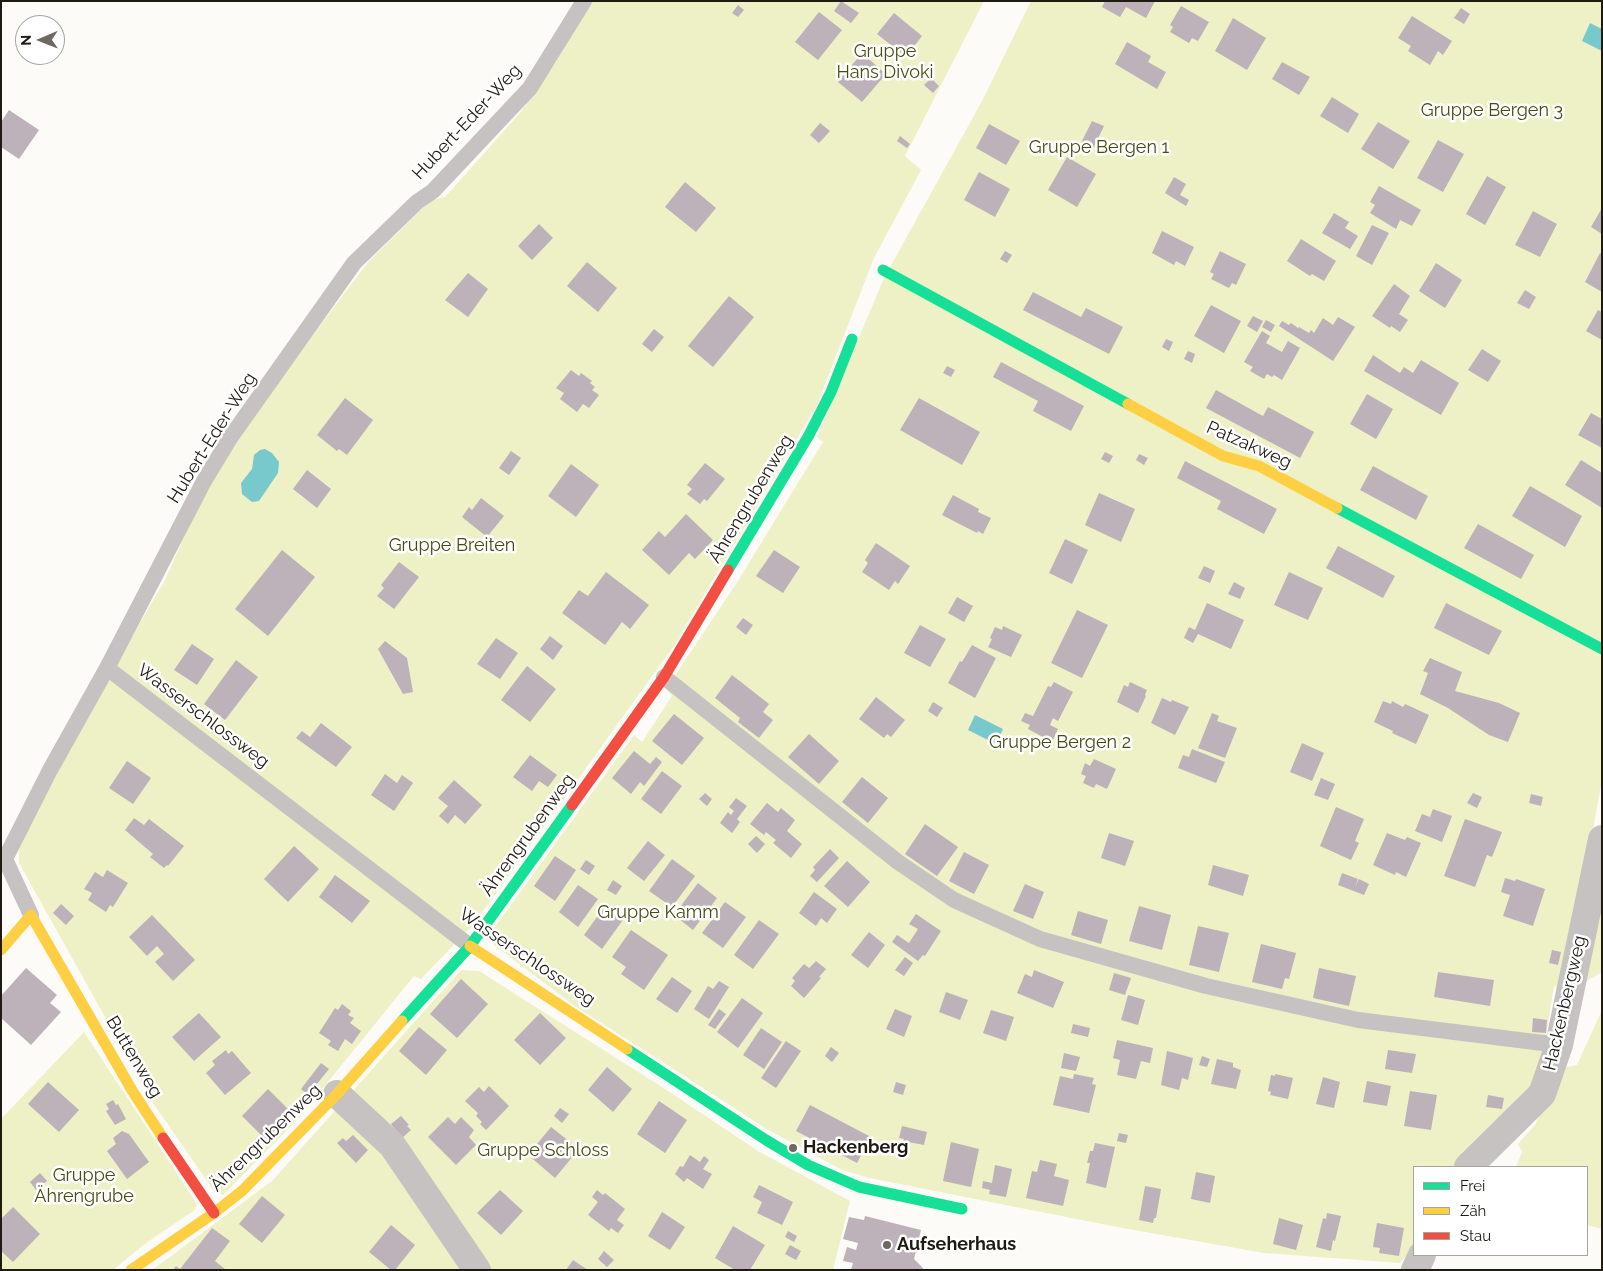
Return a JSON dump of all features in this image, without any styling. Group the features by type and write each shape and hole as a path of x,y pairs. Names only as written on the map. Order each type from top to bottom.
{"street":[{"name":"Patzakweg","path":"883,270 1223,456 1259,466 1602,649"},
{"name":"Ährengrubenweg","path":"131,1270 214,1213 242,1191 337,1094 470,946 664,677 809,435 831,392 852,339"},
{"name":"Hackenbergweg","path":"1469,1166 1542,1094 1560,1045 1602,839"},
{"path":"1,950 31,915"},
{"name":"Buttenweg","path":"31,915 133,1092 214,1213"},
{"name":"Wasserschlossweg","path":"470,946 766,1140 808,1165 858,1187 962,1209"},
{"path":"337,1094 392,1145 477,1270"},
{"path":"1415,1270 1422,1256"}],"lane":[{"name":"Hubert-Eder-Weg","path":"31,915 5,860 50,770 107,668 204,481 230,438 354,262 417,202 433,191 530,88 584,1"},
{"name":"Wasserschlossweg","path":"107,668 470,946"},
{"path":"664,677 898,862 954,900 1040,939 1206,986 1358,1020 1560,1045"}],"green space":[{"name":"Gruppe Breiten","path":"591,1 984,1 905,156 921,170 874,258 817,405 673,647 474,924 421,979 414,976 297,1120 223,1195 214,1191 153,1103 19,863 19,847 101,689 165,580 207,485 255,412 368,262 431,200 445,197 519,114 556,62"},
{"path":"1031,1 1602,1 1602,780 1587,862 1560,987 1554,986 1544,1048 1548,1050 1525,1098 1455,1166 1413,1166 1413,1243 1408,1254 1400,1263 1264,1253 1117,1227 869,1178 842,1170 770,1131 575,1006 486,939 634,735 642,742 672,696 666,689 736,584 823,442 817,437 884,278 982,101"},
{"path":"1602,879 1602,972 1580,985"},
{"name":"Gruppe Schloss","path":"461,970 479,971 659,1085 758,1151 850,1201 833,1270 152,1270 272,1181"},
{"path":"1602,1010 1602,1229 1588,1225 1588,1166 1516,1166 1522,1152 1518,1144 1535,1125 1548,1098 1559,1068 1577,1065"},
{"name":"Gruppe Ährengrube","path":"84,1032 197,1204 195,1210 146,1243 113,1270 1,1270 1,1119"}],"water":[{"path":"1590,23 1602,29 1602,51 1582,41"},
{"path":"265,449 272,453 279,462 278,473 259,501 252,502 242,494 241,483 252,469 254,455 260,450"},
{"path":"975,715 1003,729 996,744 968,730"}],"building":[{"path":"841,1 859,13 851,23 834,11"},
{"path":"1105,1 1155,1 1146,18 1126,7 1120,17 1102,7"},
{"path":"738,5 744,10 738,17 732,13"},
{"path":"1181,6 1209,22 1198,41 1192,38 1189,43 1170,32 1173,27 1170,25"},
{"path":"1461,8 1470,14 1464,24 1454,18"},
{"path":"819,12 842,30 818,60 795,42"},
{"path":"894,13 922,36 906,57 877,34"},
{"path":"1412,16 1452,41 1443,55 1438,51 1430,65 1408,51 1411,46 1398,38"},
{"path":"1233,18 1266,38 1247,70 1215,51"},
{"path":"1127,42 1151,56 1148,62 1166,72 1157,89 1115,64"},
{"path":"862,53 886,74 862,102 838,82"},
{"path":"1282,62 1310,77 1299,95 1272,79"},
{"path":"931,78 939,86 933,93 924,85"},
{"path":"1332,97 1359,114 1348,133 1320,116"},
{"path":"9,110 39,130 19,159 1,147 1,122"},
{"path":"1092,121 1104,126 1093,149 1081,143"},
{"path":"1378,122 1410,141 1393,169 1361,149"},
{"path":"820,123 830,131 819,143 810,135"},
{"path":"989,124 1020,141 1006,165 976,148"},
{"path":"900,136 910,144 907,148 897,141"},
{"path":"1438,140 1464,154 1443,192 1417,178"},
{"path":"1067,157 1096,174 1077,207 1048,190"},
{"path":"979,172 1010,189 995,217 964,200"},
{"path":"1487,176 1506,187 1485,225 1466,214"},
{"path":"1174,177 1186,184 1180,195 1189,200 1186,206 1165,193"},
{"path":"685,182 716,208 696,232 665,207"},
{"path":"1379,186 1421,210 1412,226 1400,220 1396,229 1370,213 1375,205 1370,202"},
{"path":"1602,208 1602,234 1591,227"},
{"path":"1533,211 1557,224 1540,257 1515,245"},
{"path":"1334,213 1349,222 1345,228 1358,236 1350,249 1322,233"},
{"path":"539,224 553,238 532,260 518,246"},
{"path":"1372,225 1389,233 1372,265 1356,256"},
{"path":"1162,231 1194,247 1185,266 1176,261 1174,265 1152,253"},
{"path":"1301,239 1336,261 1324,281 1312,274 1310,276 1287,261"},
{"path":"1005,251 1012,255 1007,263 1000,259"},
{"path":"1220,251 1246,264 1236,285 1232,283 1229,288 1211,279 1214,274 1210,272"},
{"path":"1600,253 1602,254 1602,292 1585,282"},
{"path":"587,262 617,288 598,312 567,286"},
{"path":"1436,263 1462,280 1445,308 1419,291"},
{"path":"468,273 488,289 468,317 445,300"},
{"path":"1394,284 1410,296 1399,314 1408,320 1400,332 1372,316"},
{"path":"1525,290 1536,297 1529,309 1517,303"},
{"path":"1033,292 1081,317 1086,308 1123,327 1109,354 1023,310"},
{"path":"729,296 754,317 713,367 688,346"},
{"path":"1211,305 1241,321 1224,353 1194,336"},
{"path":"1598,310 1602,312 1602,340 1586,331"},
{"path":"1253,316 1263,321 1257,332 1247,326"},
{"path":"1338,317 1355,327 1333,361 1279,326 1282,321 1289,325 1291,323 1309,333 1311,330 1314,333 1323,318 1333,325"},
{"path":"1266,320 1275,325 1271,332 1262,327"},
{"path":"654,329 664,337 652,352 642,344"},
{"path":"1262,331 1270,336 1266,343 1282,352 1288,341 1300,348 1282,380 1274,375 1272,377 1267,374 1264,379 1250,371 1253,367 1244,362"},
{"path":"1166,339 1173,342 1169,351 1162,347"},
{"path":"1482,349 1501,361 1488,382 1468,370"},
{"path":"1188,351 1195,354 1192,363 1184,359"},
{"path":"1373,355 1400,373 1404,367 1413,373 1421,360 1459,383 1441,415 1364,371"},
{"path":"1001,362 1084,406 1071,431 1033,411 1038,401 993,377"},
{"path":"947,366 955,370 951,377 943,373"},
{"path":"571,370 579,376 581,373 592,381 590,383 595,387 592,390 599,395 589,408 583,404 577,412 560,399 564,393 556,388"},
{"path":"1216,390 1263,416 1268,407 1314,432 1300,458 1206,408"},
{"path":"1367,394 1393,409 1376,439 1350,424"},
{"path":"345,398 373,420 347,455 339,449 337,451 317,435"},
{"path":"919,398 980,432 962,465 900,430"},
{"path":"1591,413 1602,419 1602,448 1578,435"},
{"path":"511,451 521,458 509,475 499,468"},
{"path":"1105,452 1113,456 1109,463 1101,459"},
{"path":"1139,454 1148,458 1144,465 1136,460"},
{"path":"1581,460 1602,473 1602,508 1565,485"},
{"path":"1185,461 1277,509 1264,534 1217,509 1221,501 1177,478"},
{"path":"705,463 725,479 707,501 704,499 700,504 687,494 692,489 687,485"},
{"path":"571,464 599,485 576,517 548,496"},
{"path":"1373,466 1428,496 1416,520 1360,490"},
{"path":"307,470 331,489 317,508 293,489"},
{"path":"1530,486 1582,516 1565,547 1512,516"},
{"path":"1099,493 1135,509 1121,542 1085,525"},
{"path":"953,495 979,509 978,512 991,518 983,534 978,531 977,533 942,515"},
{"path":"481,498 504,516 487,537 462,517 469,507 472,510"},
{"path":"686,514 713,540 695,559 689,553 669,575 642,550 659,531 665,537"},
{"path":"1478,524 1534,555 1521,579 1464,548"},
{"path":"1065,539 1088,550 1072,584 1049,573"},
{"path":"876,543 910,566 898,584 895,581 889,590 862,572 868,563 865,560"},
{"path":"1338,546 1395,576 1383,598 1326,568"},
{"path":"282,550 315,577 268,636 235,609"},
{"path":"774,550 800,567 783,593 756,576"},
{"path":"399,562 419,577 394,609 377,596 384,588 381,585"},
{"path":"1204,566 1215,571 1210,583 1198,578"},
{"path":"606,572 649,605 630,629 622,622 605,645 562,613 579,590 588,596"},
{"path":"1289,572 1323,588 1308,620 1274,605"},
{"path":"1234,582 1245,588 1240,599 1228,594"},
{"path":"957,597 973,606 964,622 948,613"},
{"path":"1207,603 1244,620 1231,649 1198,634 1193,643 1184,638 1189,627 1195,630"},
{"path":"1446,603 1502,631 1489,655 1434,628"},
{"path":"1077,610 1108,625 1082,678 1051,663"},
{"path":"743,618 753,625 746,635 736,627"},
{"path":"920,625 946,639 930,667 904,653"},
{"path":"1003,626 1022,635 1011,657 988,647 995,627 1002,630"},
{"path":"550,636 563,646 553,660 540,649"},
{"path":"496,638 518,653 500,679 477,664"},
{"path":"385,641 407,658 413,692 403,694 378,649"},
{"path":"192,644 214,659 197,685 174,670"},
{"path":"972,645 996,658 975,698 948,683 960,661 962,662"},
{"path":"1430,658 1462,672 1455,691 1499,703 1520,713 1508,742 1489,735 1448,708 1420,694 1428,673 1423,671"},
{"path":"236,660 258,677 225,720 204,704"},
{"path":"527,666 556,689 530,722 501,700"},
{"path":"732,675 769,704 763,712 773,720 759,738 738,722 740,718 715,698"},
{"path":"1054,682 1073,692 1058,721 1053,718 1050,725 1058,729 1052,742 1028,729 1030,725 1021,721 1025,713 1033,716 1048,686 1051,687"},
{"path":"1130,682 1147,690 1138,713 1117,702 1124,685 1128,687"},
{"path":"876,697 905,720 891,737 887,734 884,738 859,719"},
{"path":"1162,698 1189,707 1175,735 1151,723"},
{"path":"1383,701 1391,704 1392,701 1403,707 1405,704 1429,715 1416,744 1374,722"},
{"path":"933,702 943,708 937,717 928,711"},
{"path":"1212,713 1219,716 1217,721 1237,728 1225,758 1198,748"},
{"path":"674,714 704,738 682,765 652,741"},
{"path":"321,723 352,747 336,767 296,738 302,731 310,737"},
{"path":"809,734 839,761 819,784 788,757"},
{"path":"1302,743 1324,753 1312,781 1290,772"},
{"path":"1192,749 1225,762 1216,783 1178,768 1183,755 1189,757"},
{"path":"634,751 650,764 656,757 662,762 644,786 640,782 631,794 612,778"},
{"path":"530,755 557,775 548,787 539,781 532,791 513,777"},
{"path":"1094,759 1116,769 1107,789 1096,784 1094,788 1083,783 1086,776 1081,774 1085,763 1090,766"},
{"path":"127,761 151,778 133,804 109,788"},
{"path":"662,771 682,786 661,814 641,799"},
{"path":"385,774 397,783 402,775 413,783 394,811 371,795"},
{"path":"862,777 888,798 868,823 842,802"},
{"path":"1321,778 1335,784 1328,800 1314,795"},
{"path":"454,780 482,805 465,824 455,815 448,824 439,816 448,806 438,798"},
{"path":"705,793 712,799 707,806 699,799"},
{"path":"1473,793 1482,797 1477,808 1467,803"},
{"path":"1531,794 1543,797 1541,806 1529,803"},
{"path":"736,798 747,806 737,819 740,822 732,833 720,823 728,812 731,815 734,811 729,807"},
{"path":"767,803 778,812 781,808 795,820 787,831 802,844 791,858 773,843 776,840 766,832 764,835 750,824"},
{"path":"1336,807 1364,819 1355,841 1359,843 1351,860 1320,846"},
{"path":"1433,809 1452,816 1442,842 1415,831 1422,814 1430,817"},
{"path":"134,818 144,825 149,819 184,846 168,866 164,868 150,857 153,854 125,830"},
{"path":"1465,819 1502,832 1492,857 1487,855 1475,887 1444,876"},
{"path":"925,824 958,847 937,876 905,854"},
{"path":"1109,833 1134,841 1125,866 1101,858"},
{"path":"1387,833 1405,840 1407,837 1421,843 1406,877 1396,872 1395,875 1373,865"},
{"path":"756,836 765,844 757,853 748,844"},
{"path":"648,841 665,855 644,881 627,868"},
{"path":"294,846 319,869 288,902 264,879"},
{"path":"830,849 839,858 817,882 810,876 815,870 813,867"},
{"path":"964,852 989,865 974,894 949,881"},
{"path":"555,856 576,870 555,901 534,886"},
{"path":"672,859 695,876 672,907 649,891"},
{"path":"586,860 595,866 589,875 580,869"},
{"path":"847,861 870,882 848,907 824,886"},
{"path":"1213,865 1249,875 1243,896 1208,885"},
{"path":"107,870 128,883 113,907 110,905 106,912 88,900 92,893 84,889 95,872 103,877"},
{"path":"1342,873 1358,879 1355,887 1359,879 1369,884 1364,895 1338,885"},
{"path":"335,875 370,901 352,923 319,897"},
{"path":"1505,878 1515,881 1516,879 1545,889 1533,926 1503,916 1510,895 1501,892"},
{"path":"613,880 622,886 616,895 607,890"},
{"path":"698,883 717,898 693,930 674,915"},
{"path":"1025,884 1044,892 1033,919 1013,911"},
{"path":"578,885 598,899 578,927 559,912"},
{"path":"814,892 837,909 827,923 821,918 816,926 799,913"},
{"path":"725,902 746,917 723,948 702,933"},
{"path":"607,903 625,917 602,949 584,935"},
{"path":"61,904 74,916 66,925 53,913"},
{"path":"1139,906 1171,915 1162,950 1129,941"},
{"path":"1078,911 1108,920 1101,944 1071,935"},
{"path":"916,914 941,931 925,956 923,955 918,961 892,942 897,935 909,943 918,929 909,924"},
{"path":"152,915 195,960 173,981 155,962 164,954 157,946 147,956 129,937"},
{"path":"759,920 779,934 753,969 734,955"},
{"path":"1198,926 1229,933 1219,972 1189,965"},
{"path":"631,930 668,955 644,990 621,974 626,967 612,957"},
{"path":"869,932 885,945 868,968 851,955"},
{"path":"1261,944 1296,953 1289,979 1285,978 1282,989 1252,982"},
{"path":"1552,950 1561,952 1558,965 1549,963"},
{"path":"905,957 913,963 904,976 895,970"},
{"path":"816,961 826,969 804,998 791,986 795,981 792,978 804,964 809,968"},
{"path":"26,968 57,995 50,1003 61,1012 31,1045 1,1018 1,996"},
{"path":"1319,968 1356,976 1349,1006 1313,998"},
{"path":"1034,970 1064,982 1053,1008 1017,993 1025,974 1032,977"},
{"path":"1438,972 1494,980 1490,1006 1434,997"},
{"path":"1114,973 1131,978 1125,995 1109,990"},
{"path":"672,977 692,991 677,1013 656,999"},
{"path":"461,979 488,1004 457,1038 430,1014"},
{"path":"719,981 729,987 709,1019 694,1009 708,986 713,989"},
{"path":"946,992 968,1000 960,1020 939,1012"},
{"path":"1128,995 1145,1000 1138,1025 1121,1020"},
{"path":"742,998 763,1013 738,1048 717,1032"},
{"path":"342,1004 351,1011 348,1015 354,1018 350,1023 361,1031 352,1044 345,1039 338,1051 328,1045 331,1041 319,1033 335,1008 338,1010"},
{"path":"719,1009 726,1014 715,1029 708,1025"},
{"path":"895,1009 912,1016 904,1037 886,1029"},
{"path":"991,1010 1014,1017 1006,1041 983,1033"},
{"path":"199,1013 221,1037 194,1061 172,1037"},
{"path":"540,1013 566,1038 540,1065 514,1040"},
{"path":"1533,1018 1547,1020 1546,1033 1532,1032"},
{"path":"1073,1024 1090,1028 1088,1037 1071,1033"},
{"path":"419,1027 447,1050 426,1075 399,1051"},
{"path":"761,1028 782,1042 764,1069 743,1055"},
{"path":"1117,1040 1153,1048 1150,1063 1141,1061 1136,1079 1117,1075 1120,1060 1113,1058"},
{"path":"786,1041 801,1051 776,1088 761,1078"},
{"path":"831,1047 839,1053 832,1062 825,1056"},
{"path":"226,1050 228,1054 232,1051 251,1073 225,1095 206,1073 215,1065 212,1061"},
{"path":"1388,1050 1416,1054 1412,1073 1385,1069"},
{"path":"1167,1051 1193,1058 1188,1080 1182,1078 1179,1090 1161,1085"},
{"path":"1064,1053 1080,1057 1076,1071 1061,1068"},
{"path":"1202,1056 1210,1059 1207,1067 1199,1065"},
{"path":"1217,1059 1233,1063 1233,1067 1241,1070 1236,1089 1211,1084"},
{"path":"321,1063 329,1069 308,1095 301,1089"},
{"path":"607,1067 632,1089 613,1112 588,1090"},
{"path":"1074,1074 1094,1078 1092,1084 1096,1085 1089,1113 1053,1105 1060,1076 1073,1079"},
{"path":"1275,1074 1293,1078 1288,1099 1270,1095 1271,1092 1268,1091 1271,1075 1275,1076"},
{"path":"1323,1077 1340,1082 1334,1108 1316,1104"},
{"path":"1367,1081 1391,1086 1387,1106 1363,1102"},
{"path":"48,1082 79,1110 59,1132 28,1104"},
{"path":"896,1082 906,1085 903,1095 893,1092"},
{"path":"489,1086 509,1106 486,1130 476,1116 478,1113 465,1101 479,1087 484,1092"},
{"path":"268,1089 292,1113 266,1140 242,1116"},
{"path":"1410,1091 1437,1095 1431,1130 1404,1126"},
{"path":"1488,1095 1504,1098 1502,1109 1486,1107"},
{"path":"113,1100 116,1105 118,1104 126,1119 115,1125 106,1111 109,1109 106,1104"},
{"path":"659,1101 687,1120 665,1153 637,1134"},
{"path":"810,1105 871,1137 857,1163 796,1131"},
{"path":"560,1108 569,1114 562,1123 554,1116"},
{"path":"401,1116 411,1130 402,1138 391,1124"},
{"path":"448,1117 455,1124 461,1117 474,1130 469,1137 476,1145 456,1165 428,1137"},
{"path":"902,1126 927,1132 924,1145 903,1141 904,1139 899,1138"},
{"path":"551,1127 579,1149 555,1178 528,1155"},
{"path":"122,1131 129,1134 149,1162 127,1179 107,1151 116,1144 113,1138"},
{"path":"1119,1133 1128,1135 1126,1143 1117,1141"},
{"path":"353,1135 368,1150 356,1163 337,1143 343,1138 346,1141"},
{"path":"951,1142 979,1149 971,1187 943,1181"},
{"path":"1095,1143 1115,1147 1106,1188 1086,1183 1090,1163 1087,1163 1090,1151 1093,1151"},
{"path":"690,1155 700,1162 704,1156 709,1160 703,1169 712,1174 703,1189 687,1178 684,1182 675,1174 680,1166 683,1167"},
{"path":"1040,1160 1057,1164 1054,1176 1069,1180 1063,1206 1026,1198 1032,1171 1037,1172"},
{"path":"995,1165 1012,1169 1006,1197 989,1194 990,1190 982,1188 983,1181 992,1183"},
{"path":"1196,1172 1215,1176 1210,1203 1191,1199"},
{"path":"40,1173 47,1181 36,1190 30,1182"},
{"path":"759,1185 793,1202 782,1225 757,1213 762,1202 753,1197"},
{"path":"1145,1186 1161,1189 1156,1218 1154,1218 1153,1223 1139,1220"},
{"path":"500,1190 523,1211 501,1235 477,1213"},
{"path":"597,1190 603,1195 605,1193 625,1209 617,1220 624,1225 618,1233 611,1228 609,1231 588,1215 598,1202 592,1197"},
{"path":"262,1196 285,1215 262,1243 239,1224"},
{"path":"13,1207 40,1234 13,1262 1,1251 1,1219"},
{"path":"662,1212 685,1227 670,1250 648,1236"},
{"path":"1327,1213 1341,1216 1331,1251 1316,1247 1323,1218 1326,1219"},
{"name":"Aufseherhaus","path":"865,1216 921,1230 914,1259 923,1270 851,1270 853,1263 843,1261 847,1247 856,1250 858,1243 843,1239 849,1217 864,1220"},
{"path":"1279,1218 1303,1225 1296,1250 1273,1244"},
{"path":"1377,1223 1404,1228 1399,1256 1379,1253 1380,1248 1373,1247"},
{"path":"391,1225 415,1245 395,1270 391,1270 369,1252"},
{"path":"733,1226 765,1245 750,1270 735,1270 715,1258"},
{"path":"212,1228 230,1241 215,1261 226,1270 173,1270 176,1266 180,1269"},
{"path":"788,1231 797,1236 794,1242 785,1237"},
{"path":"790,1245 801,1251 796,1260 785,1254"},
{"path":"604,1251 614,1260 607,1267 598,1259"},
{"path":"573,1260 588,1270 566,1270"}],"traffic: fast":[{"path":"883,270 1128,404"},
{"path":"728,570 809,435 831,392 852,339"},
{"path":"1337,508 1602,649"},
{"path":"402,1021 470,946 572,805"},
{"path":"627,1049 766,1140 808,1165 859,1187 962,1209"}],"traffic: slow":[{"path":"1128,404 1223,456 1259,466 1337,508"},
{"path":"1,950 31,915 133,1092 163,1138"},
{"path":"470,946 627,1049"},
{"path":"131,1270 214,1213 242,1191 337,1094 402,1021"}],"traffic: jam":[{"path":"572,805 664,677 728,570"},
{"path":"163,1138 214,1213"}],"place":[{"name":"Hackenberg","path":"793,1148"},
{"name":"Aufseherhaus","path":"887,1245"}],"park label":[{"name":"Gruppe Hans Divoki","path":"885,62"},
{"name":"Gruppe Bergen 3","path":"1492,111"},
{"name":"Gruppe Bergen 1","path":"1099,148"},
{"name":"Gruppe Bergen 2","path":"1060,743"},
{"name":"Gruppe Kamm","path":"658,913"}]}
